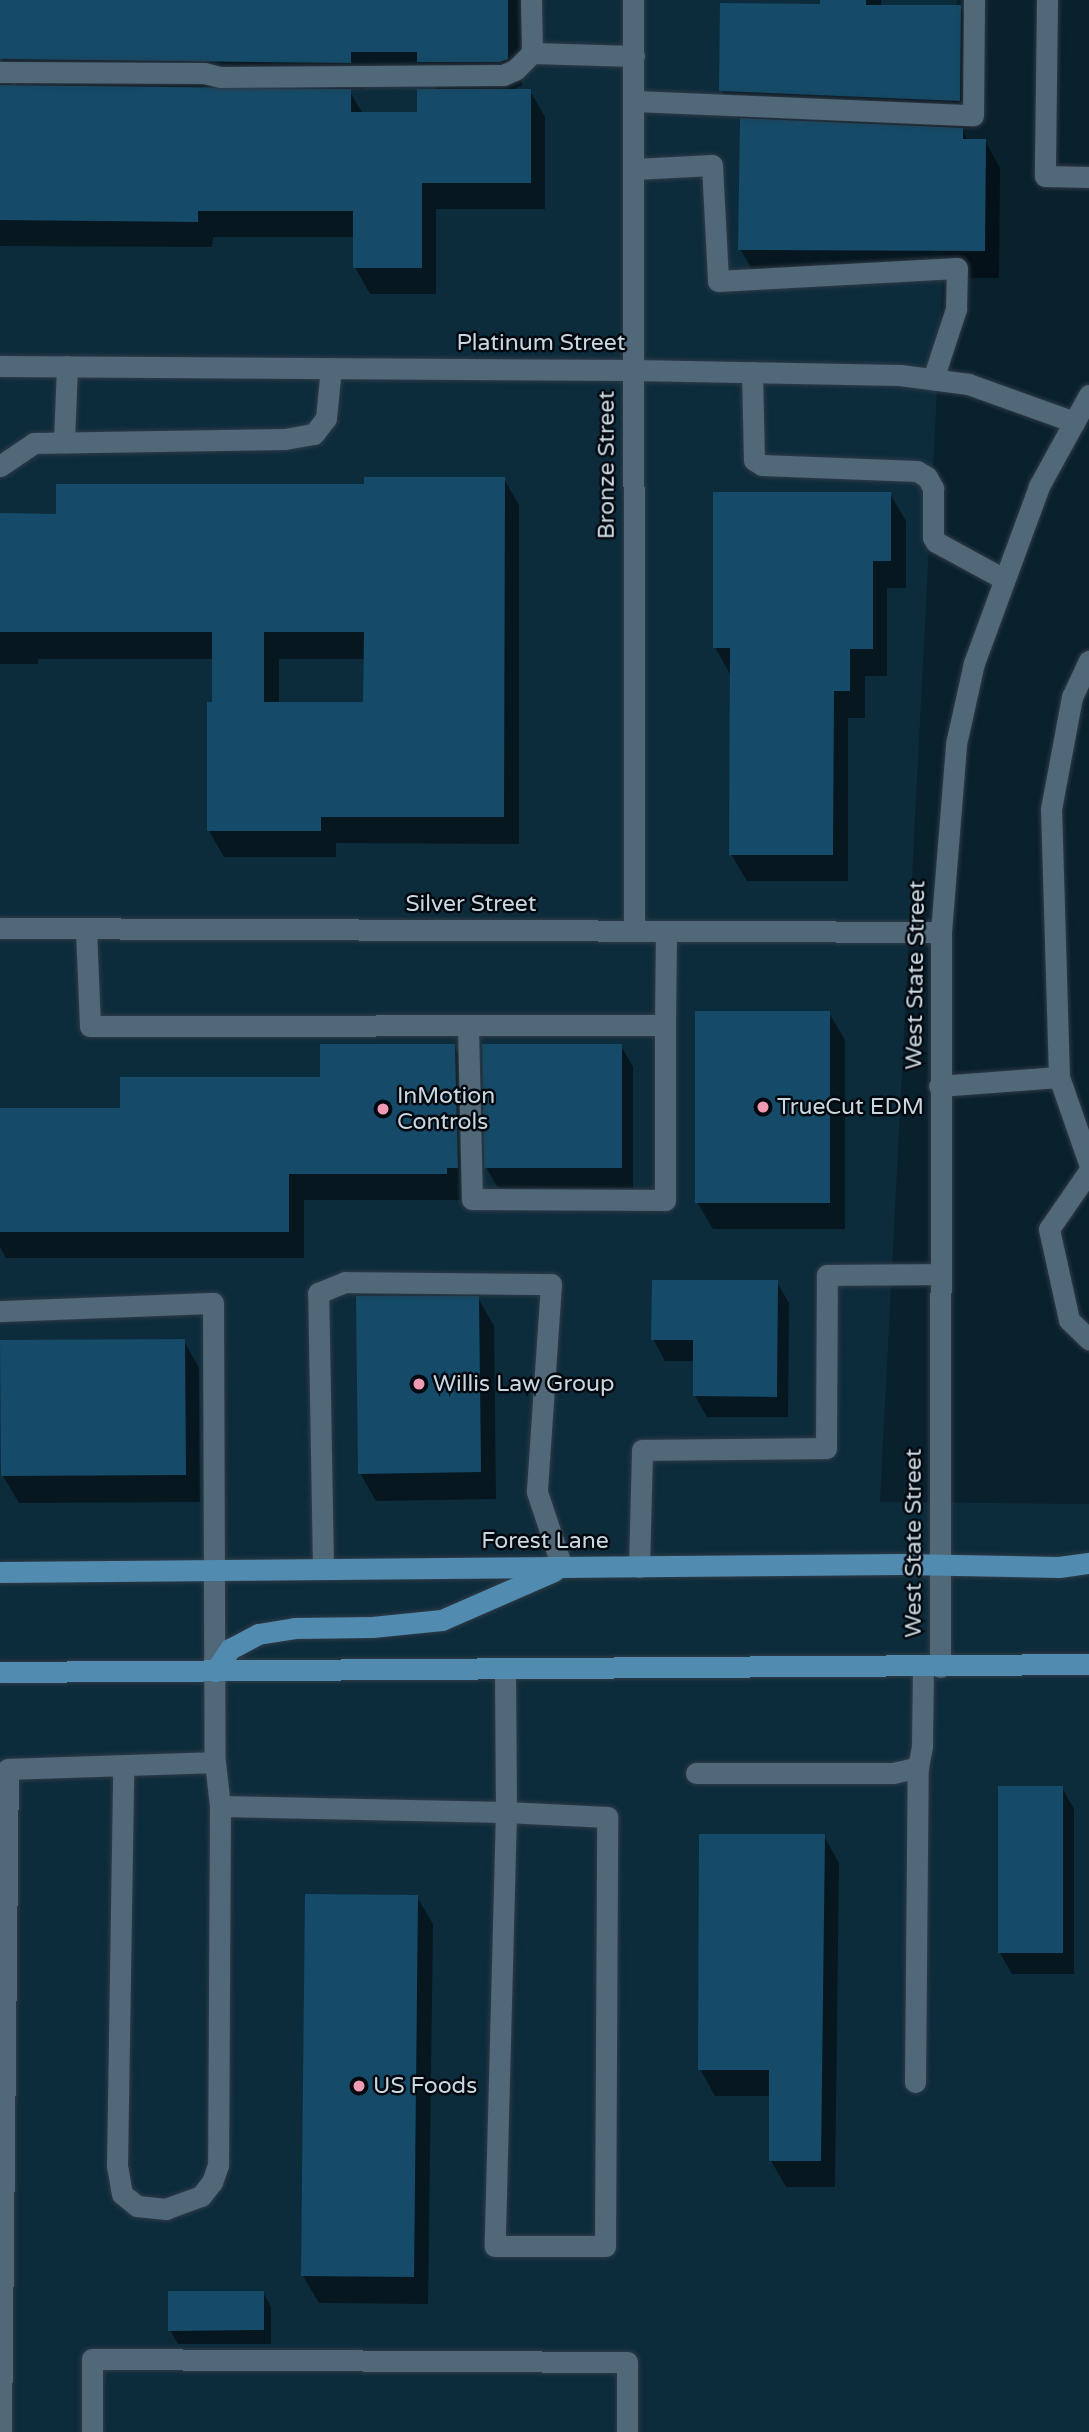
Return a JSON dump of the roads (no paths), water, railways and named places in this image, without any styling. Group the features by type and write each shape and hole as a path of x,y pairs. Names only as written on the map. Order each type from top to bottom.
{"main road":[{"name":"Forest Lane","path":"0,1572 941,1564 1059,1567 1089,1563"},
{"path":"215,1671 230,1649 258,1633 295,1628 372,1627 442,1620 562,1567"},
{"path":"0,1672 1089,1664"}],"street":[{"path":"0,72 204,73 220,77 503,75 515,70 532,53 531,0"},
{"name":"Bronze Street","path":"633,0 634,931"},
{"path":"634,101 973,115 974,0"},
{"path":"1047,0 1045,176 1089,177"},
{"path":"532,53 634,56"},
{"path":"635,169 712,165 718,281 957,268 956,309 933,379"},
{"name":"Platinum Street","path":"0,366 634,370 900,375 968,384 1074,422"},
{"path":"64,441 67,366"},
{"path":"0,466 34,443 285,439 314,434 326,418 331,368"},
{"path":"752,372 754,460 762,465 917,471 927,477 933,488 933,537 936,542 1004,579"},
{"name":"West State Street","path":"915,2082 918,1767 941,1564 941,932 956,744 974,663 1039,486 1089,395"},
{"path":"1089,661 1072,697 1051,809 1059,1077 1089,1163"},
{"name":"Silver Street","path":"0,928 941,932"},
{"path":"86,930 90,1026 664,1025"},
{"path":"468,1026 472,1199 664,1200 666,931"},
{"path":"939,1086 1059,1077"},
{"path":"1089,1171 1049,1229 1069,1320 1089,1339"},
{"path":"639,1567 642,1450 826,1447 827,1275 940,1274"},
{"path":"323,1568 318,1293 345,1282 551,1284 537,1492 562,1567"},
{"path":"0,1311 213,1303 215,1762 220,1806 218,2165 212,2182 201,2196 166,2209 137,2206 122,2194 117,2166 123,1767"},
{"path":"220,1806 506,1812 607,1817 605,2246 495,2246 506,1812 505,1670"},
{"path":"1,2432 4,1769 215,1762"},
{"path":"696,1773 893,1773 918,1767"},
{"path":"92,2432 92,2359 627,2362 627,2432"}],"place":[{"name":"TrueCut EDM","path":"763,1107"},
{"name":"InMotion Controls","path":"383,1109"},
{"name":"Willis Law Group","path":"419,1384"},
{"name":"US Foods","path":"359,2086"}]}
